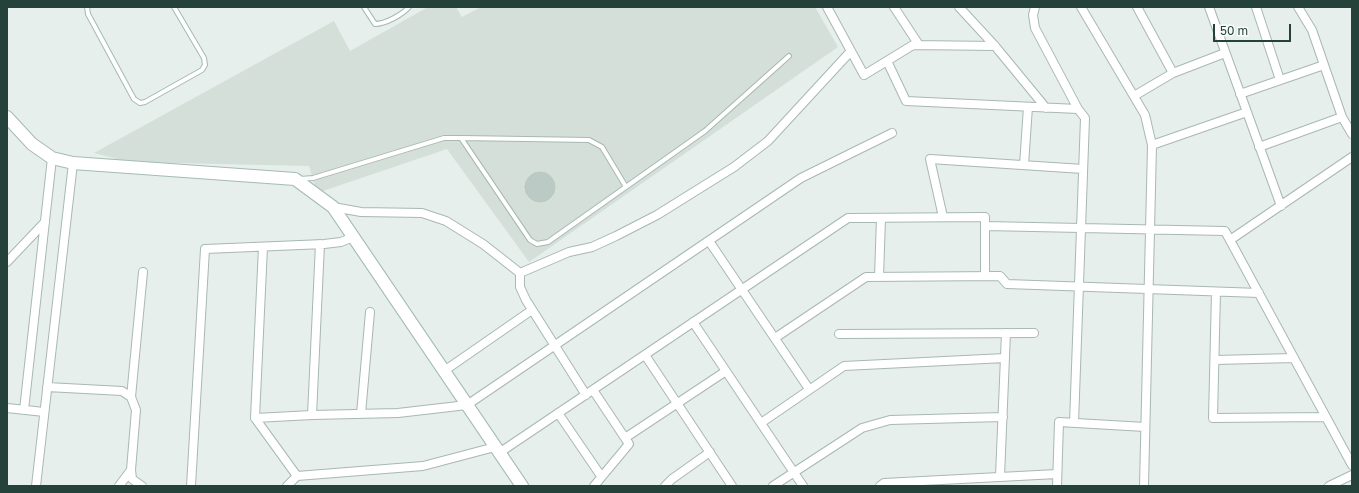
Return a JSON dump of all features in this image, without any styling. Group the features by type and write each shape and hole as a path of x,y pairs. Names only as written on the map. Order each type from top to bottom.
{"street":[{"path":"827,7 864,75 913,45 995,46"},
{"path":"894,7 919,46"},
{"path":"959,7 995,46 1046,108"},
{"path":"1035,7 1033,15 1035,28 1078,109 1085,118 1074,423"},
{"path":"1081,7 1145,115 1152,145 1144,486"},
{"path":"1137,7 1172,74"},
{"path":"1209,7 1280,206"},
{"path":"1256,7 1280,80"},
{"path":"1298,7 1312,30 1342,117 1352,134"},
{"path":"520,273 569,252 592,247 616,236 656,215 734,167 768,141 851,51"},
{"path":"1134,96 1172,74 1225,53"},
{"path":"887,61 906,102 1078,109"},
{"path":"1240,94 1324,64"},
{"path":"1024,165 1028,107"},
{"path":"1152,145 1247,112"},
{"path":"1259,147 1342,117"},
{"path":"7,118 32,144 52,158 73,163 295,179 333,207 522,486"},
{"path":"255,418 398,413 467,405 801,178 892,133"},
{"path":"24,410 52,158"},
{"path":"1230,240 1352,158"},
{"path":"943,217 930,159 1083,169"},
{"path":"36,486 73,163"},
{"path":"333,207 361,212 422,213 446,222 483,244 520,273"},
{"path":"287,486 297,476 423,466 497,450 590,392 848,218 985,217 985,276"},
{"path":"879,277 881,218"},
{"path":"7,262 45,222"},
{"path":"985,226 1225,231 1352,465"},
{"path":"191,486 205,249 320,244 341,242 353,237"},
{"path":"708,241 809,390"},
{"path":"312,415 320,244"},
{"path":"263,247 255,418 297,476"},
{"path":"142,486 132,479 131,470 136,410 131,396 143,272"},
{"path":"520,273 520,287 532,310 554,345 629,444 594,486"},
{"path":"775,338 866,277 1000,276 1007,284 1259,293"},
{"path":"1216,292 1213,418 1326,417"},
{"path":"444,370 532,310"},
{"path":"361,414 370,312"},
{"path":"693,322 803,486"},
{"path":"839,334 1034,333"},
{"path":"1000,476 1006,334"},
{"path":"645,354 732,486"},
{"path":"761,423 844,366 1005,358"},
{"path":"1215,360 1294,358"},
{"path":"625,438 726,371"},
{"path":"47,388 122,391 131,396"},
{"path":"7,408 44,412"},
{"path":"558,413 601,476"},
{"path":"773,486 862,428 890,420 1003,417"},
{"path":"1057,486 1059,422 1145,428"},
{"path":"665,486 672,479 710,452"},
{"path":"119,486 131,470"},
{"path":"880,486 884,483 1057,474"},
{"path":"1329,486 1352,475"}],"lane":[{"path":"87,7 88,14 134,99 140,103 145,102 202,70 205,64 174,7"},
{"path":"364,7 375,24 380,24 405,11 409,7"},
{"path":"461,138 530,240 537,244 548,242 705,131 789,56"},
{"path":"295,179 313,178 444,138 589,140 602,147 626,187"}],"shaded area":[{"path":"428,7 456,7 462,17 481,7 815,7 838,47 529,262 447,149 317,193 309,166 129,162 94,153 334,21 350,51"}],"building":[{"path":"540,172 546,173 554,181 554,193 546,201 540,202 534,201 526,193 525,187 526,181 534,173"}]}
